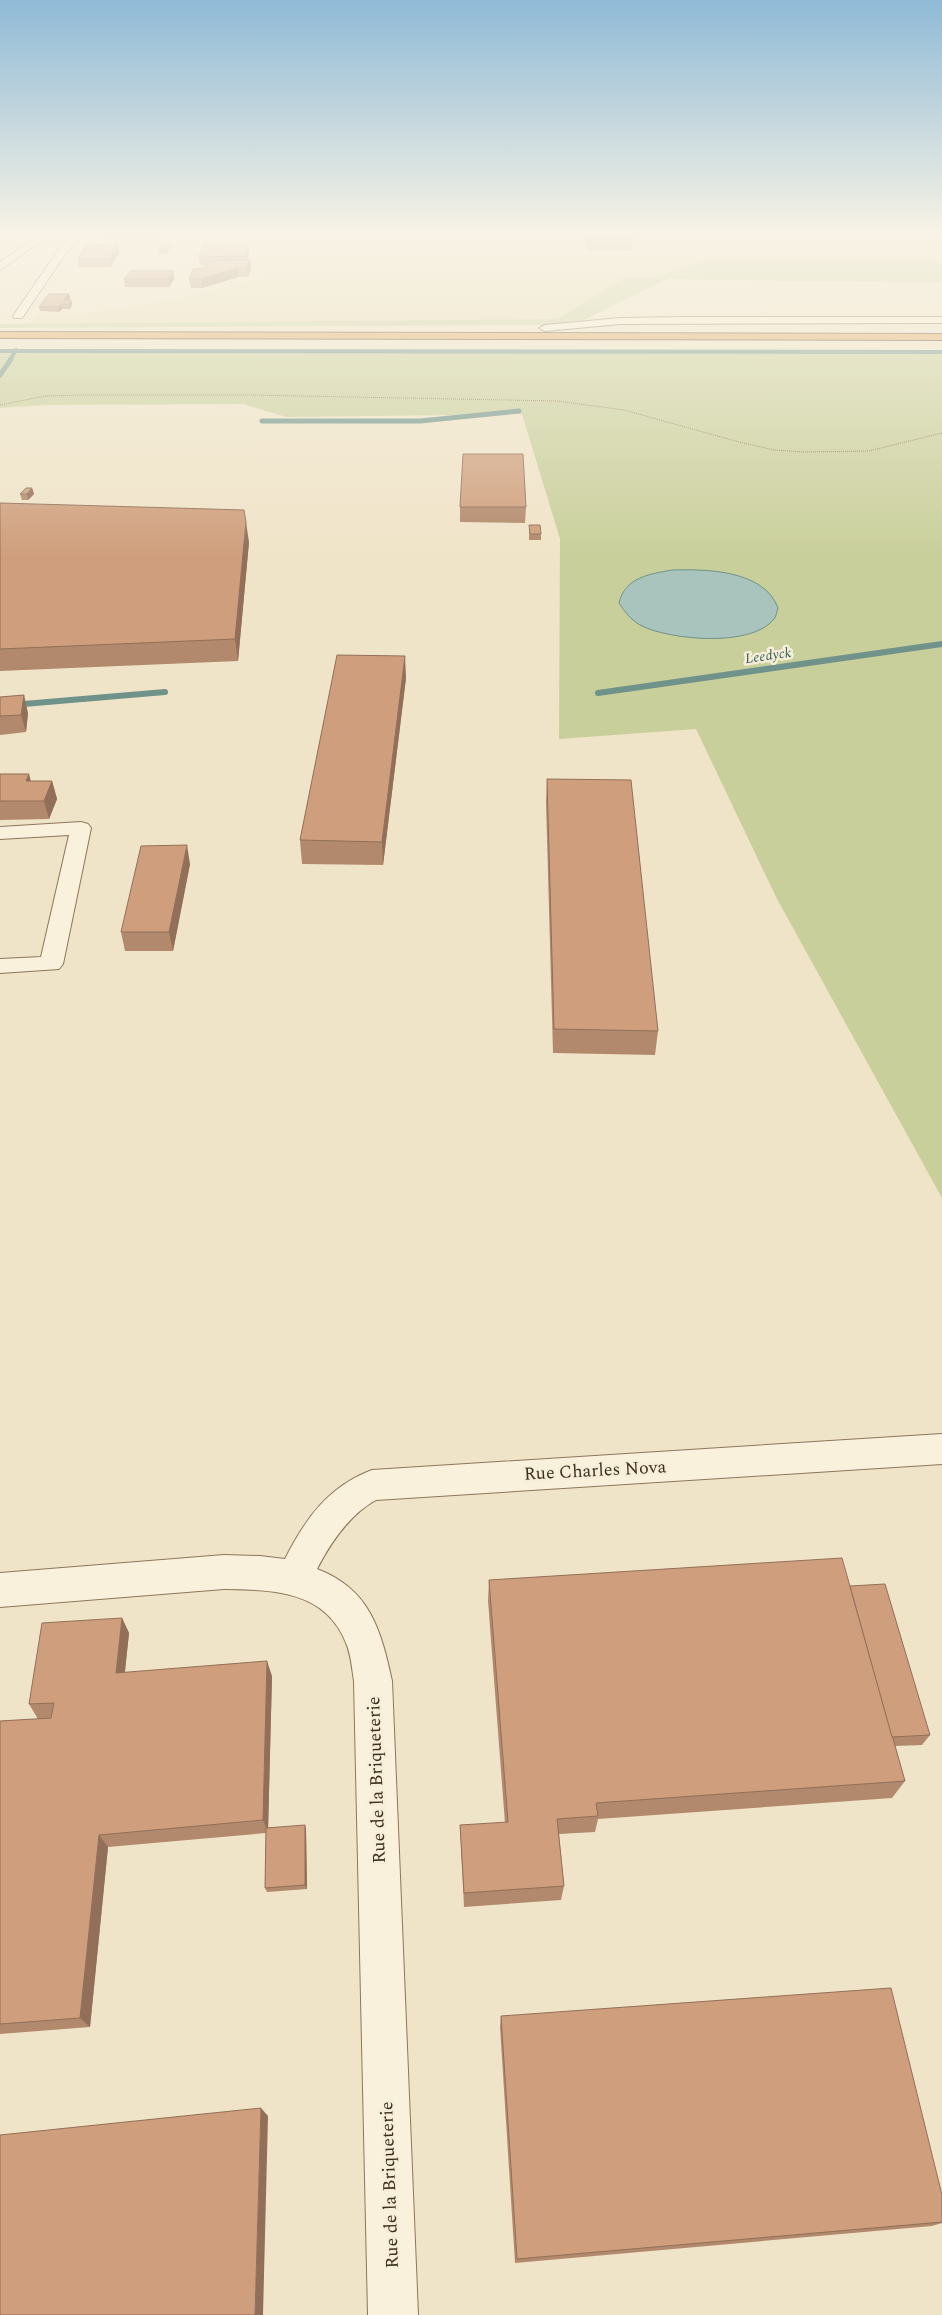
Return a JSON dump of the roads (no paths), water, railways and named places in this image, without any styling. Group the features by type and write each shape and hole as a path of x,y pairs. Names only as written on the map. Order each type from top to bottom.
{"highway":[{"path":"0,341 942,344"}],"street":[{"path":"0,833 82,828 51,964 0,966"},
{"name":"Rue Charles Nova","path":"295,1576 310,1545 328,1518 350,1497 372,1485 942,1448"},
{"name":"Rue de la Briqueterie","path":"0,1590 242,1571 295,1576 326,1591 339,1602 361,1630 371,1661 393,2315"}],"water":[{"path":"672,570 701,570 733,574 748,579 771,595 778,608 775,617 763,628 748,634 729,638 689,637 653,630 640,625 628,615 619,603 622,594 627,587 640,578"}],"waterway":[{"path":"0,351 15,351"},
{"path":"10,360 15,351"},
{"path":"15,351 942,352"},
{"path":"0,375 11,359"},
{"path":"262,421 420,421 519,411"},
{"name":"Leedyck","path":"598,693 942,644"},
{"path":"0,706 165,692"}]}
